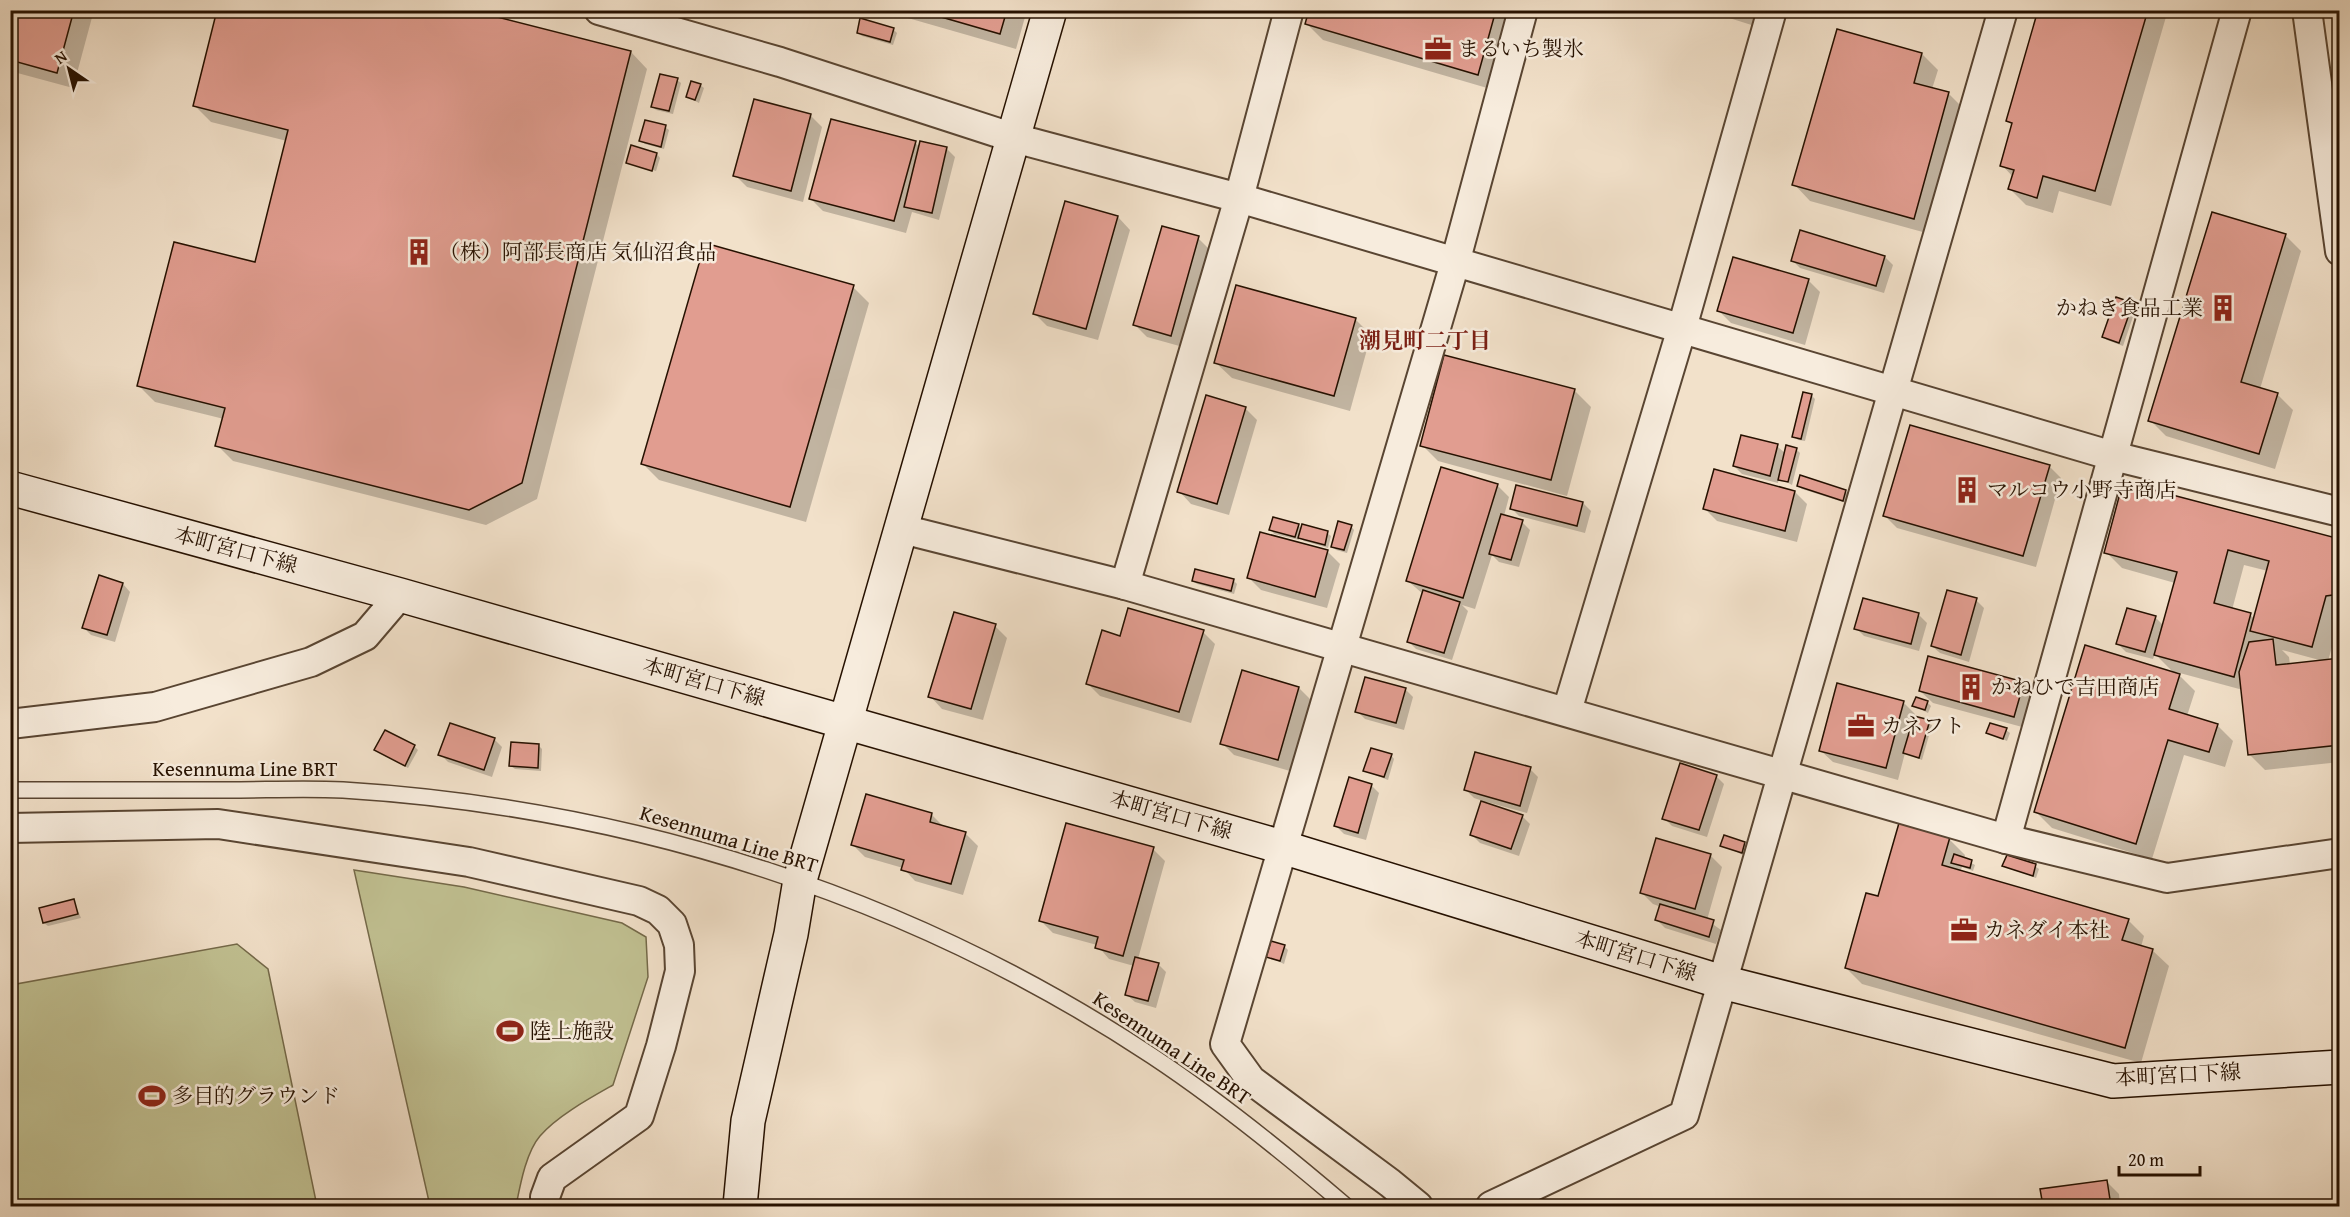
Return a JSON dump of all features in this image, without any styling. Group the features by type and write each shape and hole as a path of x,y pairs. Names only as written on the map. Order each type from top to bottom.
{"street":[{"path":"599,10 780,62 1014,138 1239,198 2112,456 2340,513"},
{"path":"740,1206 748,1121 791,934 800,880 848,723 1050,10"},
{"path":"1125,585 1239,198 1288,10"},
{"path":"1418,1206 1251,1080 1225,1044 1455,263 1523,10"},
{"path":"1567,711 1682,328 1772,10"},
{"path":"1491,1206 1684,1115 2003,10"},
{"path":"2006,838 2237,10"},
{"path":"2307,10 2340,251"},
{"name":"本町宮口下線","path":"10,488 400,595 1282,847 1722,982 2113,1081 2340,1066"},
{"path":"902,529 1125,585 2006,838 2167,878 2340,853"},
{"path":"10,724 155,707 311,662 365,636 400,595"},
{"path":"10,828 218,824 469,862 639,901 658,909 672,924 679,945 680,971 661,1046 639,1116 552,1178 545,1197 546,1206"}],"lane":[{"name":"Kesennuma Line BRT","path":"10,790 341,790 455,801 622,829 753,864 851,899 970,952 1093,1019 1153,1057 1219,1104 1286,1155 1346,1206"}],"green space":[{"name":"陸上施設","path":"354,870 464,887 622,923 646,937 648,977 613,1085 565,1115 540,1136 527,1160 516,1206 430,1206"},
{"name":"多目的グラウンド","path":"237,944 268,969 317,1206 11,1206 11,985"}],"building":[{"path":"10,10 74,10 57,73 10,60"},
{"name":"（株）阿部長商店 気仙沼食品","path":"217,10 470,10 631,51 522,483 469,510 215,446 225,408 137,386 174,242 255,262 288,130 193,106"},
{"path":"917,10 1007,10 1000,34"},
{"name":"まるいち製氷","path":"1309,10 1496,10 1478,75 1305,24"},
{"path":"2038,10 2148,10 2095,191 2043,176 2037,198 2008,189 2014,170 2000,166 2012,123 2006,121"},
{"path":"860,18 894,28 890,42 857,33"},
{"path":"1837,29 1922,53 1914,83 1949,92 1914,219 1792,185"},
{"path":"660,74 678,78 669,111 651,107"},
{"path":"691,81 701,84 695,100 686,97"},
{"path":"754,99 811,114 791,191 733,176"},
{"path":"831,119 916,141 894,221 809,199"},
{"path":"645,120 666,125 661,147 639,141"},
{"path":"920,141 947,147 932,213 904,207"},
{"path":"631,145 657,153 652,171 626,163"},
{"path":"1065,201 1118,216 1086,329 1033,314"},
{"name":"かねき食品工業","path":"2212,212 2286,234 2241,382 2278,393 2259,454 2148,421"},
{"path":"1162,226 1199,236 1171,336 1133,325"},
{"path":"1800,230 1885,256 1876,286 1791,261"},
{"path":"705,243 854,285 790,507 641,464"},
{"path":"1733,257 1809,279 1793,333 1717,311"},
{"path":"1236,285 1356,318 1334,396 1214,363"},
{"path":"2116,297 2133,303 2119,343 2102,337"},
{"path":"1444,355 1575,389 1551,480 1420,446"},
{"path":"1803,392 1812,394 1801,439 1792,437"},
{"path":"1206,395 1246,407 1217,504 1177,492"},
{"name":"マルコウ小野寺商店","path":"1910,425 2050,465 2023,556 1883,516"},
{"path":"1741,435 1778,444 1770,476 1733,466"},
{"path":"1786,445 1797,448 1788,482 1778,480"},
{"path":"1441,467 1498,484 1463,598 1406,581"},
{"path":"1714,469 1795,491 1785,531 1703,509"},
{"path":"1800,475 1846,490 1843,501 1797,486"},
{"path":"2123,482 2340,539 2340,594 2326,596 2312,647 2250,631 2269,561 2228,550 2214,603 2251,613 2234,677 2154,655 2177,572 2104,553"},
{"path":"1516,485 1583,502 1577,526 1510,509"},
{"path":"1501,514 1523,520 1511,560 1489,554"},
{"path":"1273,517 1299,524 1295,537 1269,530"},
{"path":"1338,521 1352,525 1344,550 1331,547"},
{"path":"1302,524 1328,531 1325,545 1298,538"},
{"path":"1260,532 1328,550 1315,597 1247,578"},
{"path":"1195,569 1234,579 1231,591 1192,581"},
{"path":"99,575 123,583 107,635 82,628"},
{"path":"1423,590 1460,602 1444,653 1407,642"},
{"path":"1947,590 1977,598 1961,655 1931,646"},
{"path":"1863,598 1919,613 1911,644 1854,629"},
{"path":"1128,608 1204,630 1179,712 1086,684 1102,630 1120,636"},
{"path":"2127,608 2156,616 2145,652 2116,644"},
{"path":"954,612 996,624 971,709 928,697"},
{"path":"2273,639 2276,665 2340,658 2340,745 2248,755 2239,672 2249,642"},
{"path":"2085,645 2180,674 2169,709 2218,724 2209,752 2168,740 2136,844 2034,812"},
{"name":"かねひで吉田商店","path":"1928,656 2024,682 2014,717 1919,691"},
{"path":"1242,670 1299,687 1278,760 1220,744"},
{"path":"1365,677 1406,688 1396,723 1355,712"},
{"name":"カネフト","path":"1837,683 1904,701 1886,768 1819,751"},
{"path":"1916,697 1928,701 1925,710 1912,706"},
{"path":"1914,716 1930,720 1919,758 1903,753"},
{"path":"450,723 495,738 484,770 438,755"},
{"path":"1990,723 2007,728 2003,739 1986,733"},
{"path":"385,730 415,745 405,766 374,750"},
{"path":"511,742 539,744 538,768 509,766"},
{"path":"1371,748 1392,754 1384,777 1363,771"},
{"path":"1475,752 1531,767 1520,806 1464,790"},
{"path":"1680,763 1717,775 1699,830 1662,819"},
{"path":"1349,777 1372,784 1358,833 1334,826"},
{"path":"866,794 932,813 930,822 966,832 951,884 901,870 904,860 851,845"},
{"path":"1481,801 1523,815 1511,849 1470,835"},
{"path":"1066,823 1154,847 1123,956 1095,948 1098,937 1039,921"},
{"path":"1899,823 1950,837 1942,865 2129,919 2122,940 2153,949 2125,1048 1845,968 1866,893 1878,896"},
{"path":"1724,835 1745,842 1742,853 1720,846"},
{"path":"1656,838 1711,854 1695,909 1640,893"},
{"path":"1954,854 1972,860 1970,868 1951,863"},
{"path":"2007,855 2036,864 2033,876 2002,866"},
{"path":"74,899 78,914 43,923 39,908"},
{"path":"1660,904 1714,920 1709,937 1655,920"},
{"path":"1271,941 1285,945 1280,961 1266,957"},
{"path":"1135,957 1159,963 1148,1001 1125,995"},
{"path":"2107,1180 2111,1206 2043,1206 2040,1189"}],"place":[{"name":"まるいち製氷","path":"1438,49"},
{"name":"（株）阿部長商店 気仙沼食品","path":"419,252"},
{"name":"かねき食品工業","path":"2223,308"},
{"name":"マルコウ小野寺商店","path":"1967,490"},
{"name":"かねひで吉田商店","path":"1971,687"},
{"name":"カネフト","path":"1861,726"},
{"name":"カネダイ本社","path":"1964,930"},
{"name":"陸上施設","path":"510,1031"},
{"name":"多目的グラウンド","path":"152,1096"}],"district":[{"name":"潮見町二丁目","path":"1425,340"}]}
